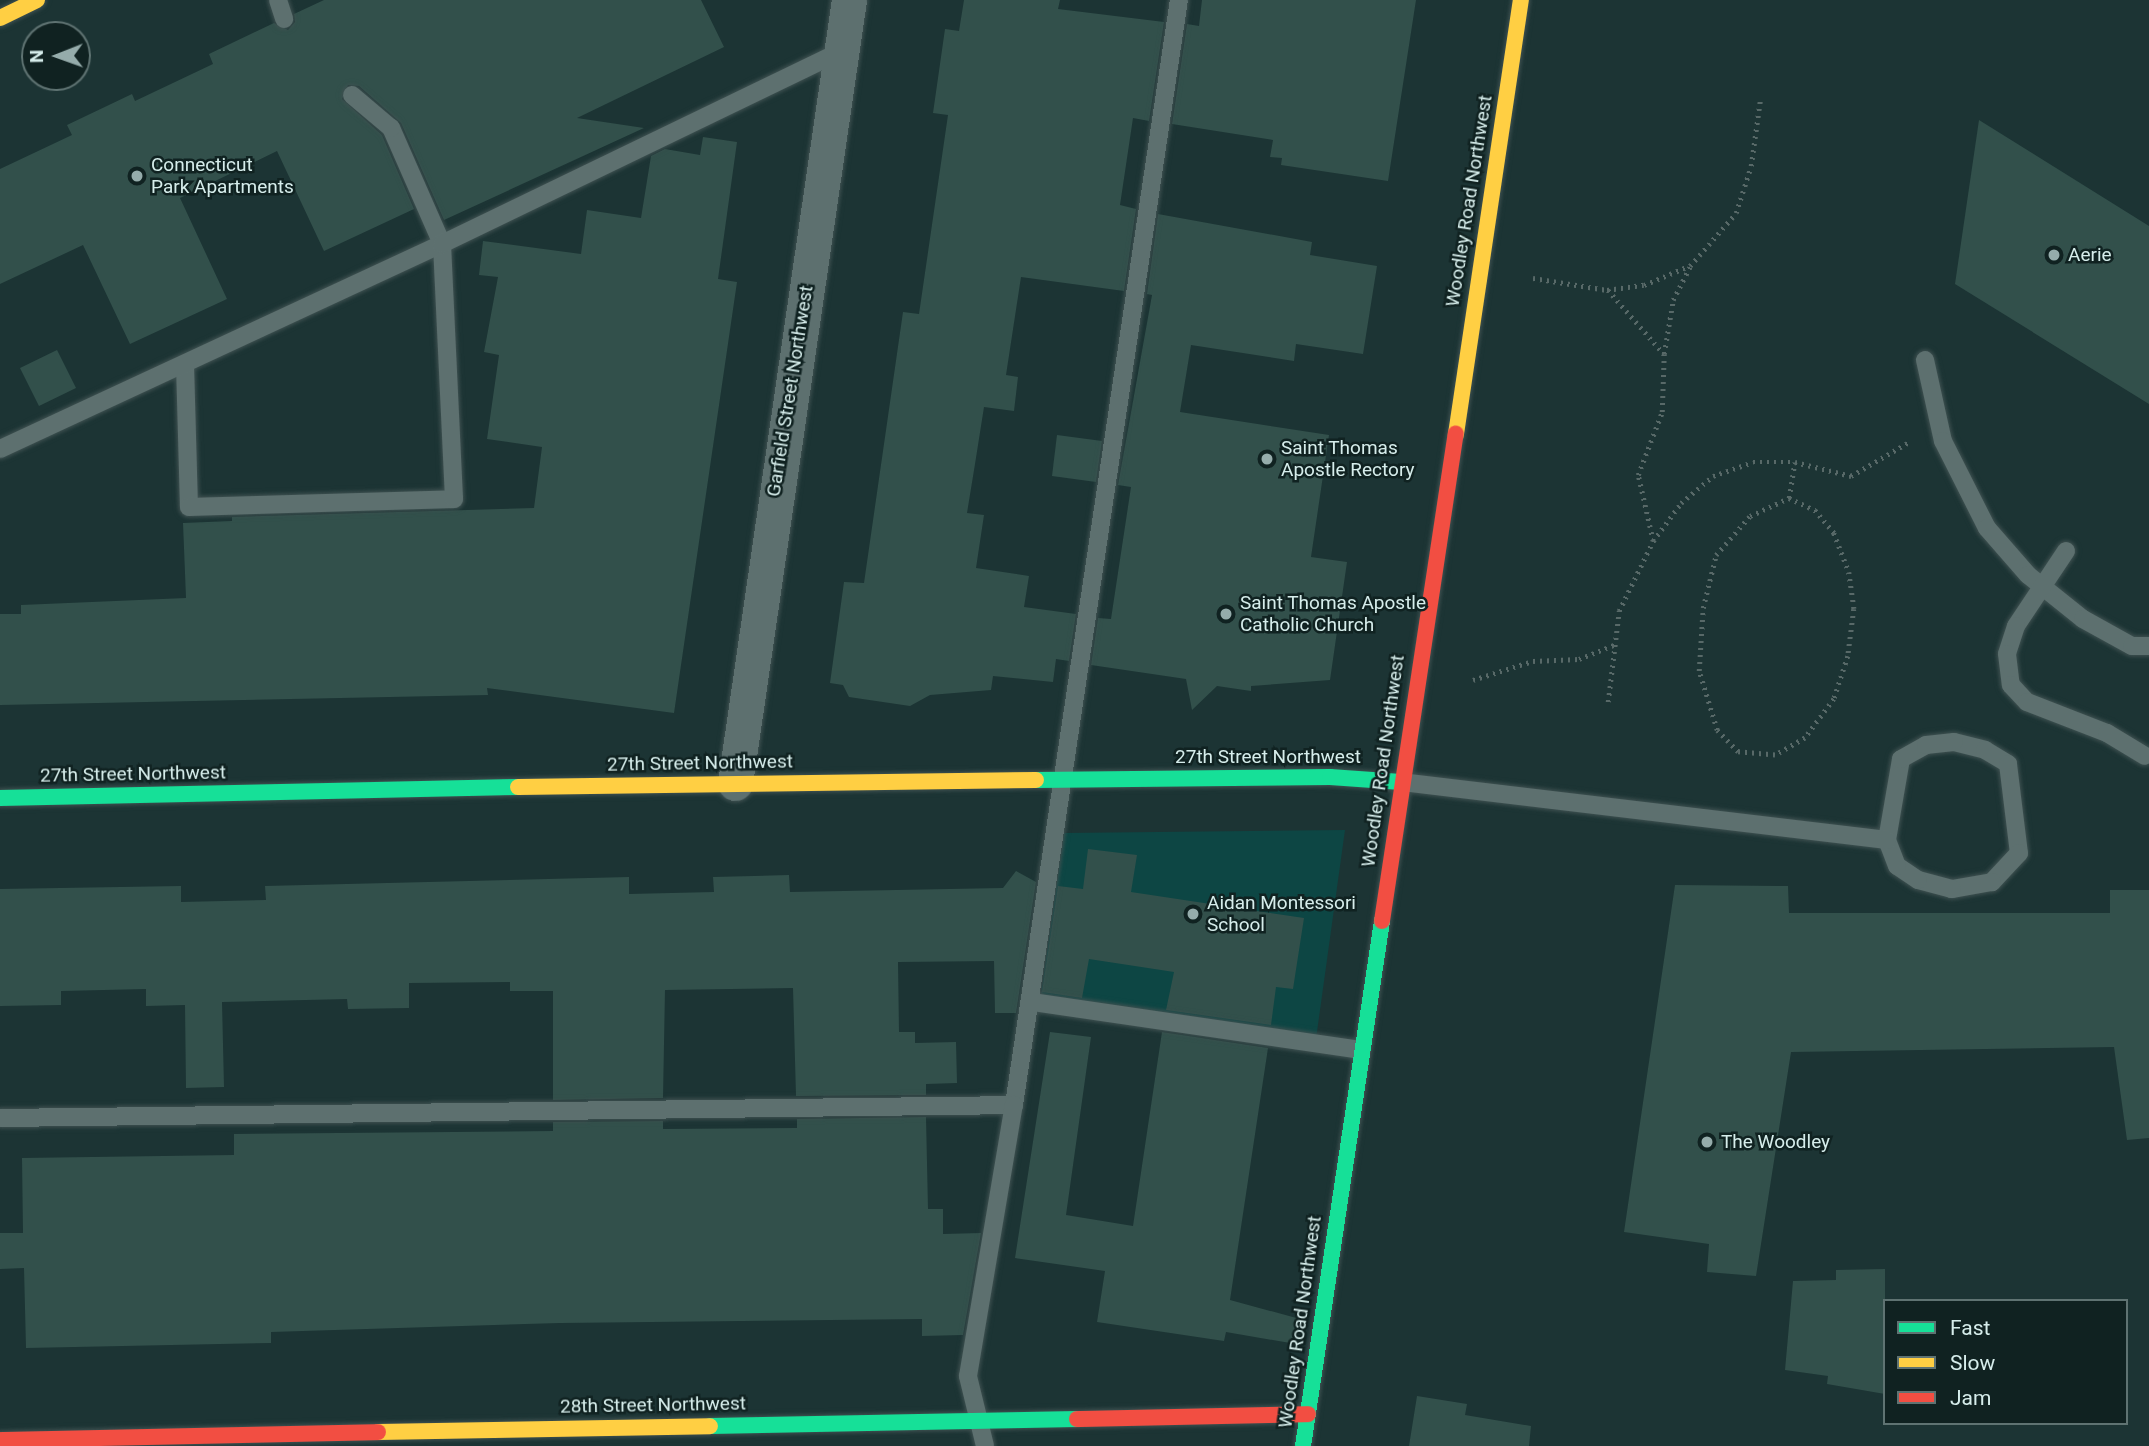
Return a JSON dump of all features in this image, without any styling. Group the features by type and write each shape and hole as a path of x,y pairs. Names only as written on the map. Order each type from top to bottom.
{"street":[{"path":"0,18 37,0"},
{"name":"Garfield Street Northwest","path":"735,783 849,0"},
{"name":"Woodley Road Northwest","path":"1303,1446 1521,0"},
{"name":"27th Street Northwest","path":"0,798 735,783 1361,777 1401,782"},
{"name":"28th Street Northwest","path":"0,1440 1308,1414"}],"lane":[{"path":"278,0 284,19"},
{"path":"985,1446 968,1376 1032,1002 1059,780 1179,0"},
{"path":"0,449 442,244 841,51"},
{"path":"185,363 189,507 454,499 442,244 391,128 352,95"},
{"path":"1925,360 1939,425 1987,528 2044,587 2083,619 2132,646 2149,646"},
{"path":"2066,551 2016,626 2007,654 2011,685 2026,702 2108,733 2146,755"},
{"path":"1954,742 1985,750 2008,764 2019,853 1992,882 1952,889 1918,880 1897,866 1887,839 1902,759 1926,745 1954,742"},
{"path":"1401,782 1887,839"},
{"path":"1032,1002 1362,1050"},
{"path":"0,1118 1014,1105"}],"path":[{"path":"1653,541 1638,475 1662,412 1664,354 1673,300 1690,266 1736,213 1751,166 1760,101"},
{"path":"1533,278 1607,290 1644,285 1690,266"},
{"path":"1607,290 1664,354"},
{"path":"1608,702 1619,611 1653,541 1681,503 1713,476 1753,462 1795,462 1851,475 1939,425"},
{"path":"1788,498 1795,462"},
{"path":"1788,498 1815,510 1834,533 1849,572 1854,609 1848,656 1834,699 1805,738 1775,755 1738,752 1717,730 1699,671 1703,608 1716,555 1750,516 1788,498"},
{"path":"1473,680 1532,661 1579,659 1615,644"}],"shaded area":[{"name":"Aidan Montessori School","path":"1345,830 1316,1039 1041,995 1064,833"}],"building":[{"path":"324,0 701,0 724,47 577,118 644,128 444,220 401,123 359,86 348,85 342,99 382,135 414,209 324,251 277,151 180,198 227,299 130,344 83,245 0,284 0,169 72,135 67,125 132,94 135,101 213,64 209,54 274,23 288,30 295,22 294,14"},
{"path":"964,0 1060,0 1058,9 1164,22 1149,121 1133,118 1120,205 1136,209 1124,291 1021,277 1006,375 1018,377 1014,411 984,407 967,513 984,515 976,568 1029,576 1024,607 1076,614 1069,661 1056,659 1053,682 993,676 991,690 930,695 910,706 849,697 843,685 830,683 844,582 864,583 903,312 919,314 948,115 933,113 945,29 959,31"},
{"path":"1202,0 1416,0 1388,181 1281,165 1282,158 1270,157 1273,140 1172,124 1187,24 1199,26"},
{"name":"Aerie","path":"1979,120 2149,226 2149,404 1955,284"},
{"path":"703,137 737,142 718,279 737,282 674,713 487,688 488,695 0,705 0,614 21,614 21,605 186,598 183,523 232,521 232,517 534,508 542,447 487,439 499,355 484,352 498,277 479,275 483,241 581,254 587,210 641,218 651,156 665,149 700,155"},
{"path":"1158,214 1312,242 1310,255 1377,266 1363,354 1296,344 1294,361 1191,345 1180,412 1329,435 1311,557 1347,562 1330,680 1251,686 1251,691 1217,686 1192,710 1186,679 1091,665 1098,618 1111,619 1131,487 1118,485 1152,295 1147,294"},
{"path":"57,350 76,388 39,406 20,368"},
{"path":"1057,435 1102,441 1096,482 1052,476"},
{"path":"1088,849 1137,855 1131,892 1304,918 1293,989 1276,987 1271,1025 1166,1010 1174,972 1089,959 1082,998 1042,992 1058,886 1083,889"},
{"path":"1016,871 1036,882 1016,1013 995,1013 994,961 898,962 899,1032 915,1032 915,1043 956,1042 957,1083 926,1084 926,1095 796,1096 793,988 665,990 663,1098 553,1100 553,991 510,991 510,982 409,983 409,1008 348,1009 347,999 222,1002 224,1087 186,1088 185,1005 146,1006 146,989 61,991 61,1005 0,1006 0,889 181,886 181,902 266,900 265,886 629,877 629,894 714,892 713,877 789,875 790,892 1003,888"},
{"name":"The Woodley","path":"1675,885 1788,886 1789,913 2110,913 2110,890 2149,890 2149,1138 2127,1140 2114,1047 1791,1052 1756,1276 1707,1272 1709,1244 1624,1232"},
{"path":"1050,1032 1091,1037 1066,1215 1133,1226 1162,1032 1268,1048 1230,1300 1300,1319 1296,1344 1226,1332 1224,1341 1097,1322 1105,1271 1015,1258"},
{"path":"926,1117 928,1209 943,1209 943,1234 981,1233 963,1335 922,1336 922,1319 560,1323 271,1332 271,1343 26,1348 24,1268 0,1269 0,1233 23,1233 22,1158 234,1155 234,1134 553,1131 553,1122 663,1121 663,1129 797,1128 797,1119"},
{"path":"1885,1269 1883,1394 1827,1384 1828,1376 1785,1370 1793,1281 1836,1280 1836,1270"},
{"path":"1417,1396 1467,1404 1465,1415 1531,1426 1529,1446 1409,1446"}],"traffic: fast":[{"path":"1036,780 1330,777 1401,782"},
{"path":"0,798 518,787"},
{"path":"1303,1446 1382,921"},
{"path":"710,1426 1077,1419"}],"traffic: slow":[{"path":"0,18 37,0"},
{"path":"1456,434 1521,0"},
{"path":"518,787 1036,780"},
{"path":"378,1432 710,1426"}],"traffic: jam":[{"path":"1382,921 1456,434"},
{"path":"1077,1419 1308,1414"},
{"path":"0,1440 378,1432"}],"place":[{"name":"Connecticut Park Apartments","path":"137,176"},
{"name":"Aerie","path":"2054,255"},
{"name":"Saint Thomas Apostle Rectory","path":"1267,459"},
{"name":"Saint Thomas Apostle Catholic Church","path":"1226,614"},
{"name":"Aidan Montessori School","path":"1193,914"},
{"name":"The Woodley","path":"1707,1142"}]}
